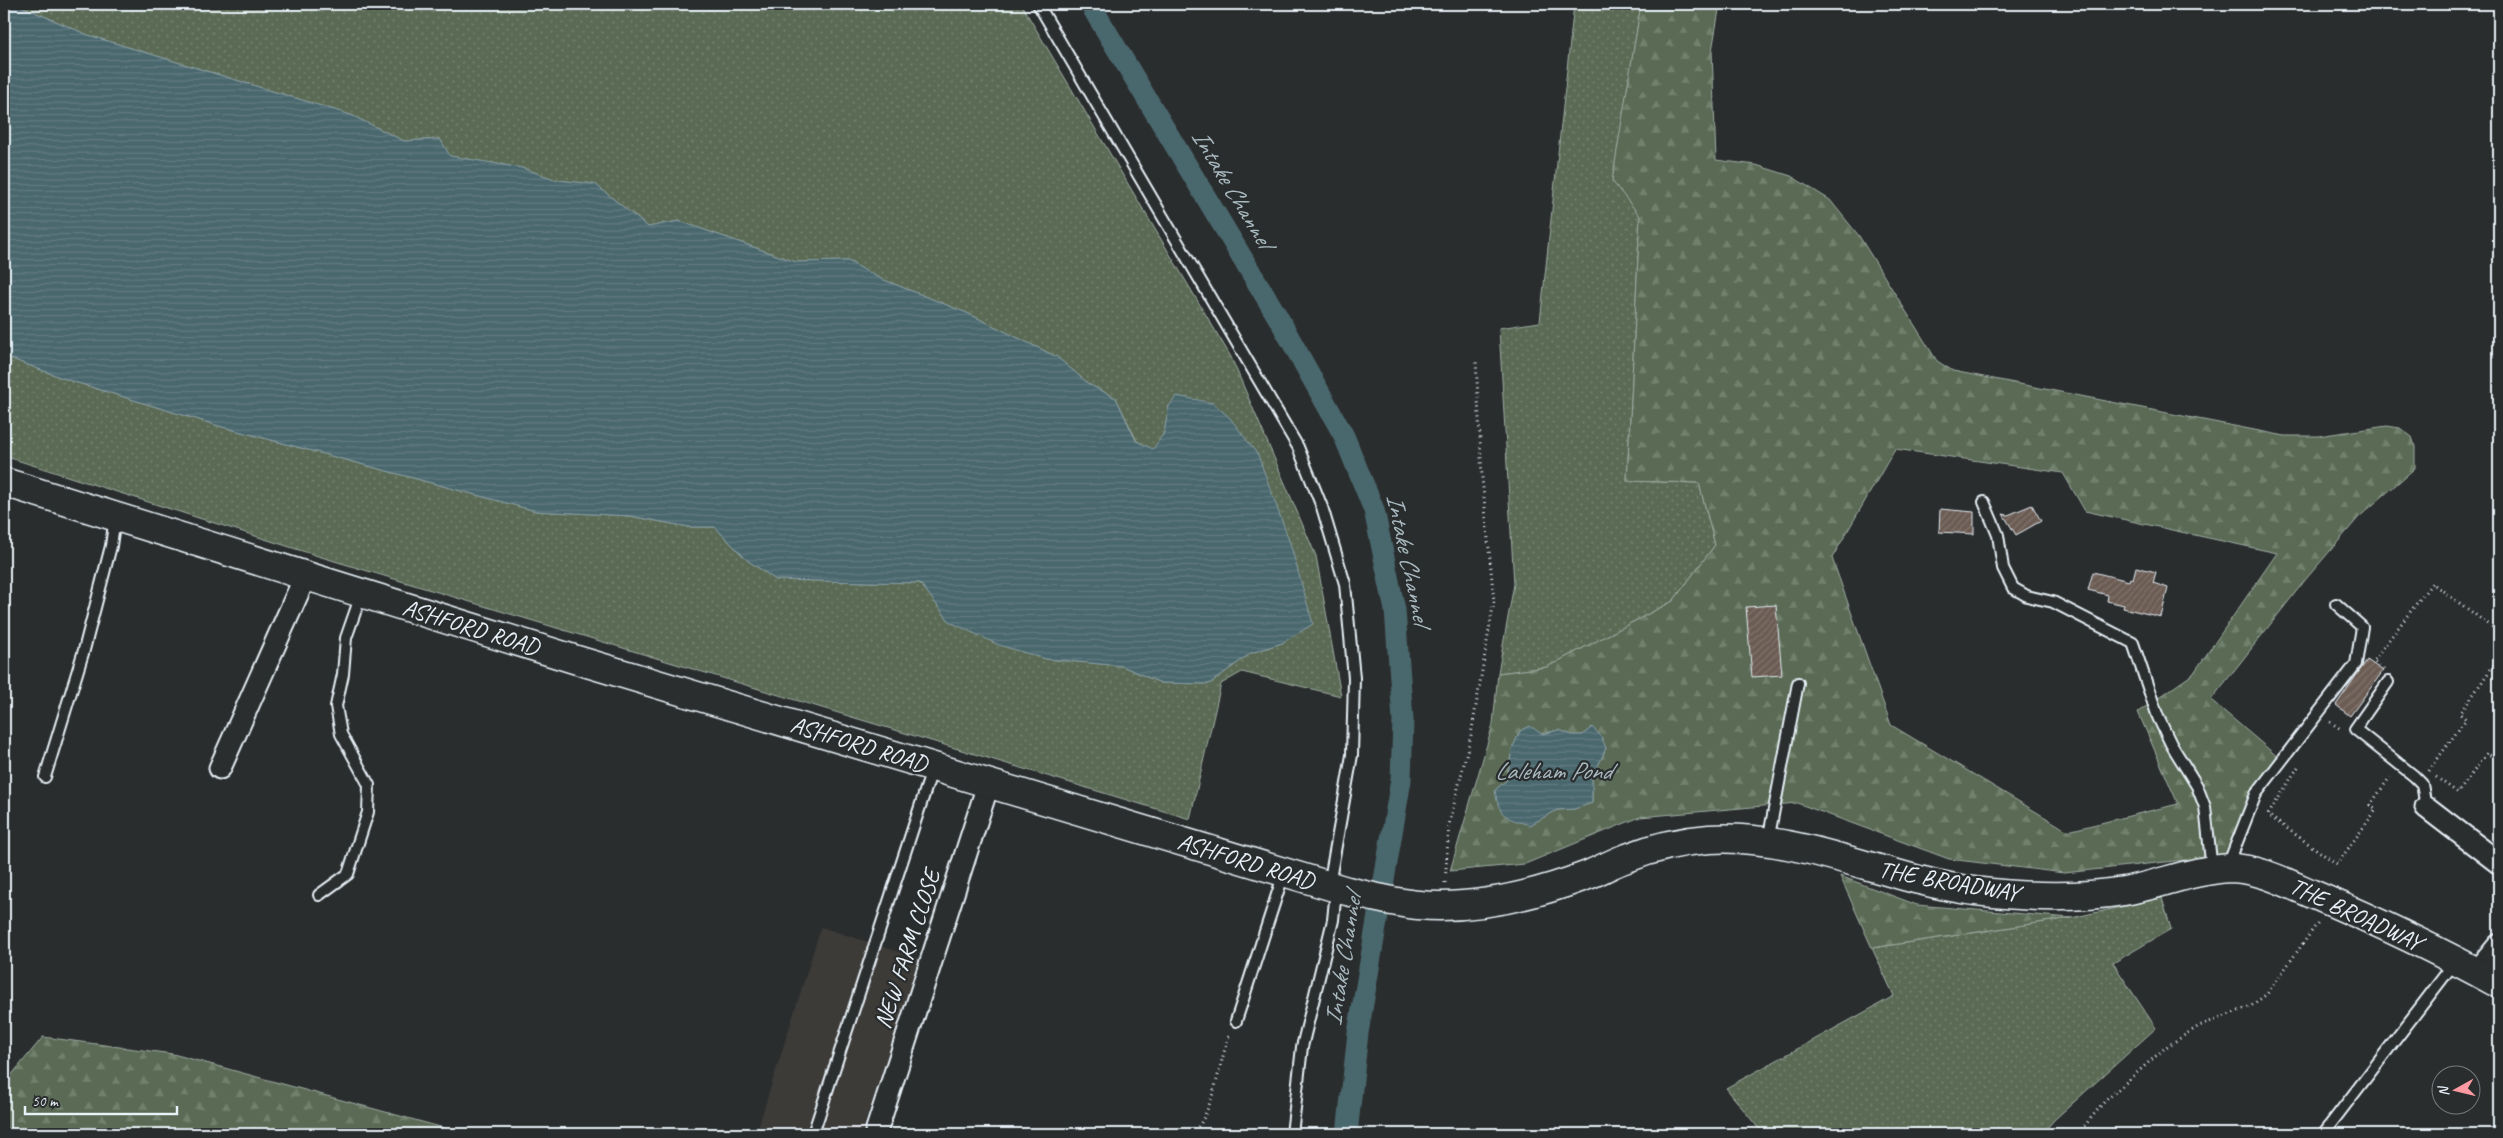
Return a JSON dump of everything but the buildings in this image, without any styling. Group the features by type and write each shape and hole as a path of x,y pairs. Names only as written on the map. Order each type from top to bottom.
{"main road":[{"name":"ASHFORD ROAD","path":"4,482 305,577 1337,889 1414,905"},
{"name":"THE BROADWAY","path":"1414,905 1459,907 1544,890 1591,874 1626,858 1668,846 1707,839 1741,838 1768,842 1907,878 1971,890 2034,897 2083,896 2125,890 2219,870 2273,876 2332,902 2477,973"}],"street":[{"path":"220,768 242,732 305,577"},
{"name":"NEW FARM CLOSE","path":"876,1132 988,782"},
{"path":"2426,807 2499,863"},
{"path":"2477,973 2499,945"}],"lane":[{"path":"1038,4 1298,447 1322,507 1345,584 1354,678 1352,755 1333,920 1302,1047 1296,1085 1292,1134"},
{"path":"1984,502 1998,536 2002,568 2013,588 2027,596 2053,602 2133,643 2158,717 2171,744 2197,786 2219,870"},
{"path":"45,777 84,650 111,546 115,516"},
{"path":"319,895 348,874 368,812 369,785 341,734 336,706 343,674 346,638 362,594"},
{"path":"2219,870 2256,794 2356,664 2362,628 2336,604"},
{"path":"1768,842 1798,682"},
{"path":"2388,682 2355,729 2422,784 2426,807"},
{"path":"813,1134 934,766"},
{"path":"1236,1021 1284,873"},
{"path":"2323,1134 2477,973"}],"path":[{"path":"1442,906 1449,825 1471,735 1494,601 1482,477 1476,360"},
{"path":"2388,682 2393,676 2373,661 2432,583 2499,632"},
{"path":"2499,657 2460,714 2466,719 2429,772 2458,793 2487,753 2494,758 2499,750"},
{"path":"2323,728 2328,720 2341,730 2355,729"},
{"path":"2303,760 2268,815 2337,864 2376,810 2370,805 2399,764"},
{"path":"2078,1134 2104,1102 2166,1047 2199,1026 2251,1006 2267,994 2332,902"},
{"path":"1191,1134 1196,1131 1210,1102 1226,1045 1236,1021"}],"shaded area":[{"path":"821,927 921,959 861,1134 756,1134"}],"green space":[{"path":"16,4 1021,4 1231,357 1316,556 1341,696 1242,672 1221,684 1190,819 318,556 4,456 4,356 68,380 219,426 536,511 630,516 689,527 715,527 747,560 776,580 920,583 950,622 1046,659 1122,666 1161,683 1209,684 1251,653 1282,643 1169,406 1164,433 1153,450 1137,441 1116,398 1090,385 1057,357 967,313 879,278 848,261 796,262 679,221 648,227 595,184 557,180 522,168 449,156 440,139 404,141 351,115 88,35"},
{"path":"1574,4 1641,4 1613,180 1640,216 1627,481 1699,483 1715,545 1673,601 1547,667 1498,673 1514,584 1499,328 1540,322"},
{"path":"1641,4 1720,4 1712,51 1716,160 1756,165 1791,176 1830,200 1859,236 1937,361 1953,371 2285,436 2318,436 2387,426 2400,428 2412,437 2415,446 2415,468 2359,517 2306,579 2211,700 2286,764 2251,806 2230,855 2064,873 1949,859 1797,803 1640,817 1525,864 1450,871 1493,724 1498,673 1547,667 1673,601 1715,545 1699,483 1627,481 1640,216 1612,181","holes":["1895,449 2063,473 2085,511 2277,553 2193,674 2138,712 2178,804 2068,831 1891,725 1832,558","1592,727 1606,748 1592,779 1592,803 1574,809 1557,810 1530,825 1495,790 1507,780 1511,755 1520,731 1542,734 1559,730 1572,735 1583,735"]},
{"path":"1840,876 1917,905 2071,918 1872,948"},
{"path":"2162,898 2171,929 2113,963 2156,1028 2054,1120 2042,1134 1763,1134 1726,1088 1894,996 1872,948 2071,918"},
{"path":"43,1037 173,1054 466,1134 4,1134 4,1084"}],"water":[{"path":"4,4 16,4 88,35 351,115 404,141 440,139 450,156 522,168 557,180 595,184 648,227 679,221 796,262 848,261 879,278 967,313 1057,357 1090,385 1116,398 1136,441 1153,449 1164,433 1169,406 1177,396 1213,403 1230,418 1258,455 1290,543 1313,624 1282,643 1251,653 1209,684 1161,683 1122,666 1046,659 999,645 950,622 920,583 776,580 747,560 715,527 689,527 630,516 536,511 219,426 68,380 4,356"},
{"name":"Laleham Pond","path":"1530,726 1542,734 1559,730 1572,735 1583,735 1592,727 1601,736 1606,748 1592,779 1592,803 1574,809 1557,810 1530,825 1509,818 1501,811 1495,790 1507,780 1512,749 1520,731"}],"waterway":[{"name":"Intake Channel","path":"1090,4 1279,319 1344,436 1374,510 1395,610 1403,720 1401,780 1358,1033 1347,1134"}]}
